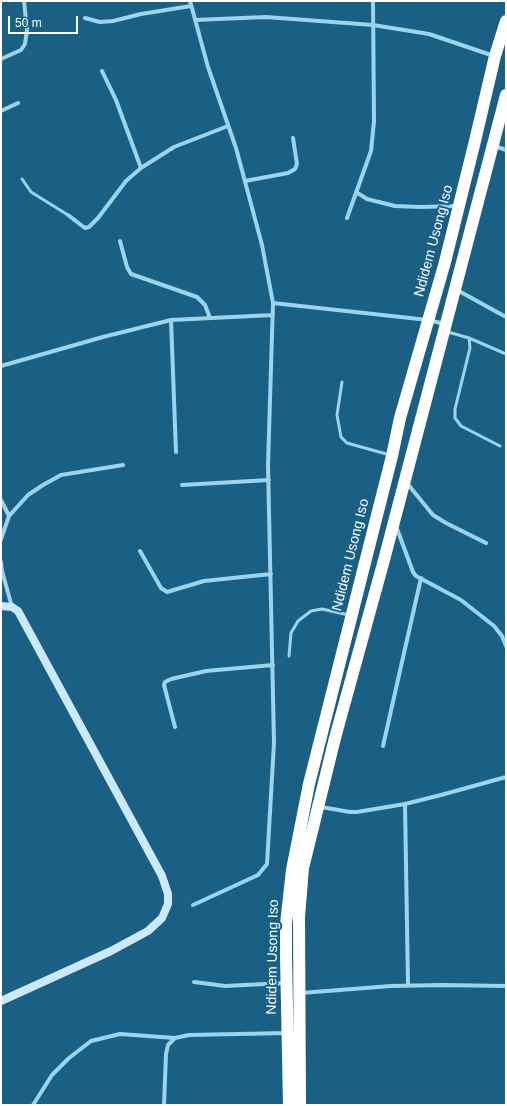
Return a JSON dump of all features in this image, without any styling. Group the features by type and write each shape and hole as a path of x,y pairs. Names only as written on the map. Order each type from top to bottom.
{"highway":[{"name":"Ndidem Usong Iso","path":"289,1105 286,924 292,870 309,784 392,456 400,418 445,262 495,56 506,21"},
{"name":"Ndidem Usong Iso","path":"300,1105 299,917 303,868 335,738 493,146 500,127 506,95"}],"street":[{"path":"1,59 21,50 25,44 27,30 24,1"},
{"path":"347,218 371,151 374,121 373,1"},
{"path":"85,18 100,22 113,21 190,3 208,67 236,148 262,245 273,303 269,480 274,742 267,864 258,875 193,905"},
{"path":"195,20 266,18 373,25 429,34 495,56"},
{"path":"102,71 116,100 141,168"},
{"path":"1,111 18,103"},
{"path":"68,215 85,228 89,227 98,218 126,181 141,168 174,147 228,126"},
{"path":"245,182 288,173 295,169 297,164 293,138"},
{"path":"493,146 506,150"},
{"path":"356,192 367,199 395,206 458,206"},
{"path":"120,241 126,267 131,274 197,297 205,305 210,318"},
{"path":"455,289 506,318"},
{"path":"273,303 428,320 445,327"},
{"path":"1,366 103,337 171,320 273,315"},
{"path":"171,320 176,452"},
{"path":"1,539 9,516 28,495 43,485 61,475 123,464"},
{"path":"182,485 269,480"},
{"path":"405,480 433,515 486,543"},
{"path":"1,500 9,516"},
{"path":"394,520 407,552 413,572 416,576 461,600 494,626 502,636 506,646"},
{"path":"140,551 161,588 167,592 204,581 271,574"},
{"path":"1,562 12,607"},
{"path":"383,746 421,578"},
{"path":"1,606 12,607 18,611 162,876 168,894 168,904 162,918 148,931 111,951 1,1001"},
{"path":"175,727 164,685 165,682 171,679 206,671 273,665"},
{"path":"318,806 350,812 405,804 506,776"},
{"path":"405,804 408,985"},
{"path":"194,982 225,986 286,983"},
{"path":"299,993 408,985 506,986"},
{"path":"33,1105 52,1075 68,1058 91,1042 120,1034 176,1038 189,1035 288,1033"},
{"path":"164,1105 166,1054 168,1045 176,1038"}],"lane":[{"path":"22,179 31,192 68,215"},
{"path":"445,327 506,354"},
{"path":"469,338 470,348 455,410 455,418 461,426 500,446"},
{"path":"342,382 337,415 341,438 347,443 392,456"},
{"path":"289,656 291,633 298,621 311,611 322,609 352,616"}]}
